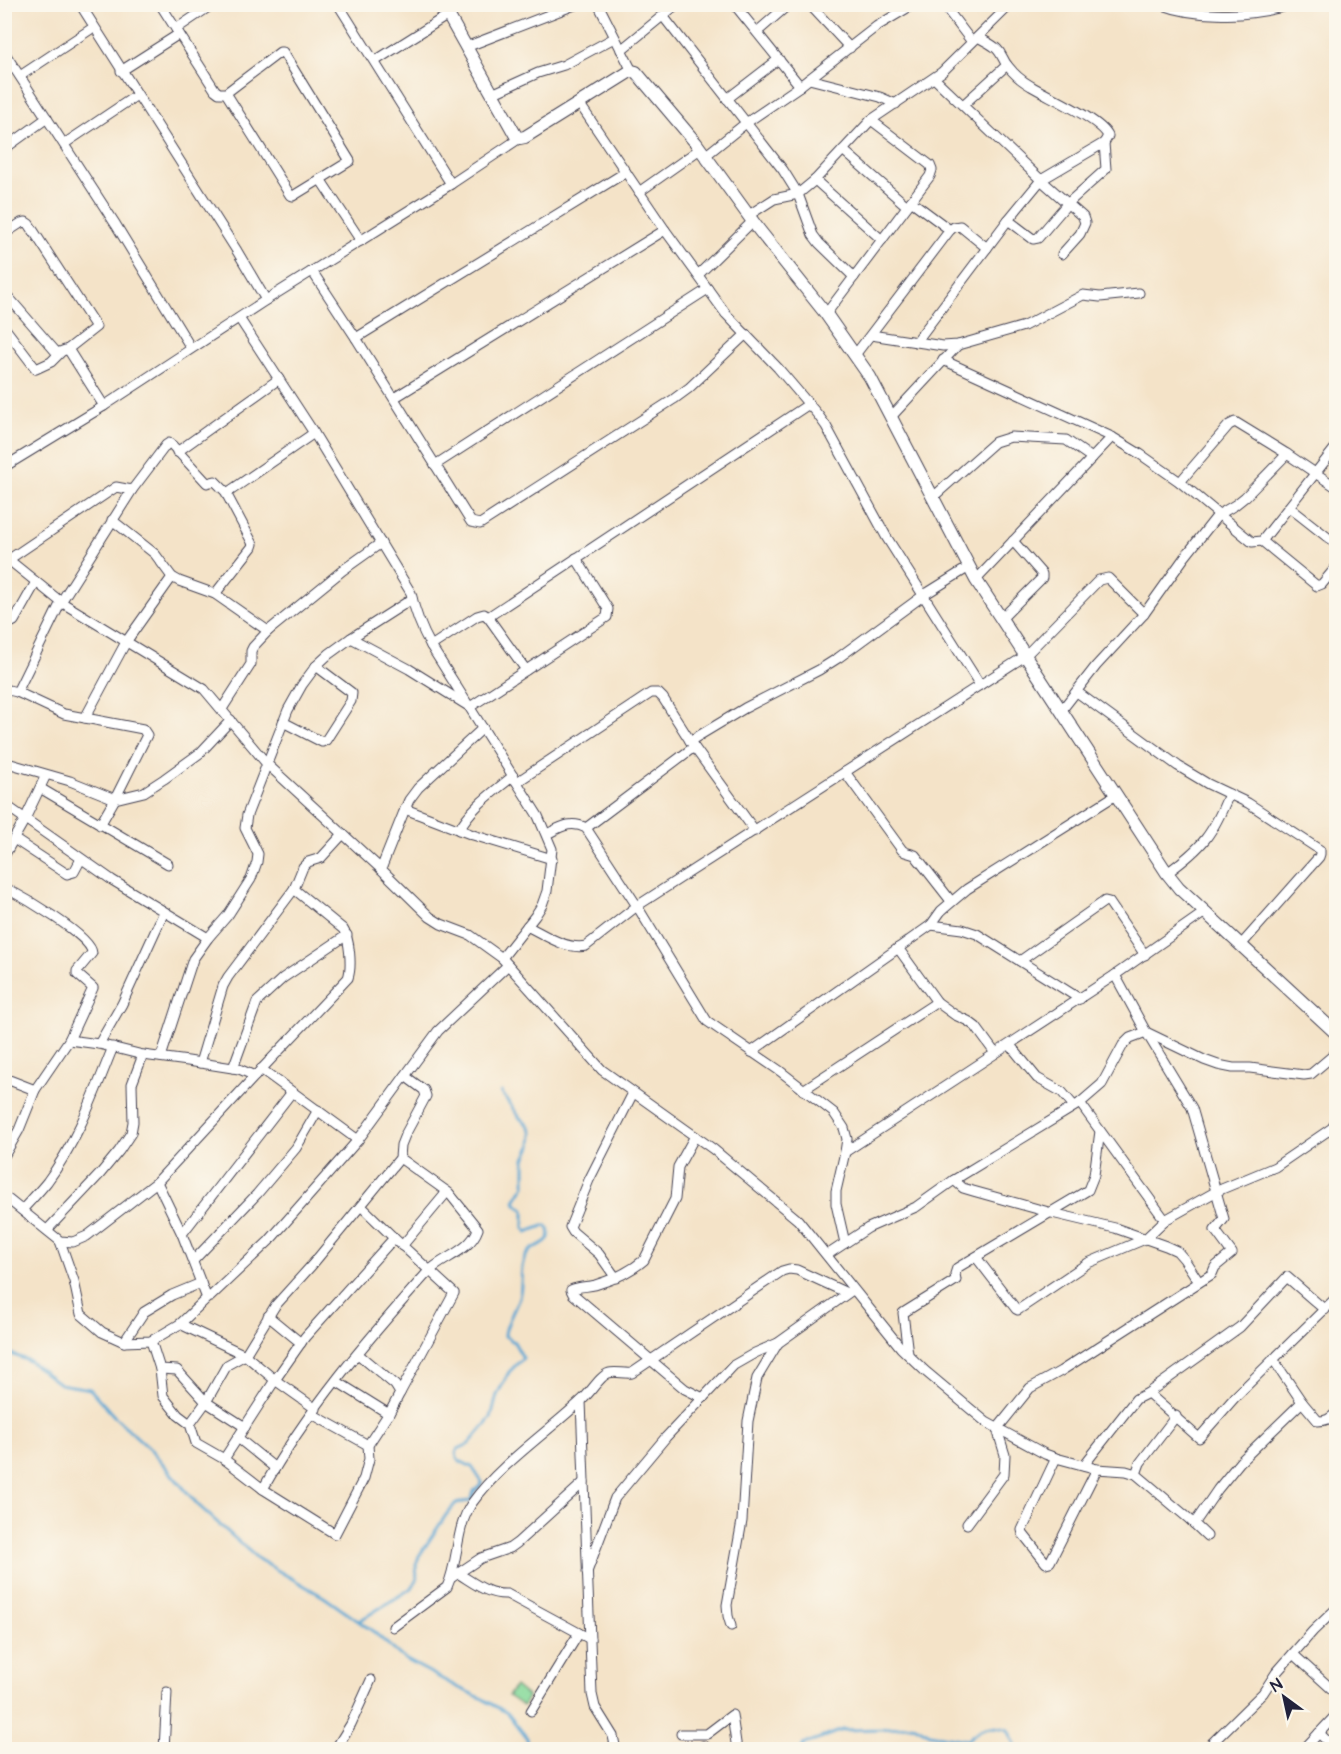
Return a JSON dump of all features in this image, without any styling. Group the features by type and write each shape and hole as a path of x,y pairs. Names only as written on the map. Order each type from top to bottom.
{"street":[{"path":"80,4 266,300"},
{"path":"160,4 219,93 226,93 283,52 349,162 293,196 290,195 226,93"},
{"path":"121,70 178,32 213,4"},
{"path":"338,4 451,184"},
{"path":"466,47 577,4"},
{"path":"598,4 632,71 636,72 703,152 826,314 870,377 976,580 1167,873 1179,888 1336,1033"},
{"path":"621,50 677,4"},
{"path":"735,4 800,86"},
{"path":"757,32 789,4"},
{"path":"809,4 850,48"},
{"path":"639,192 746,123 810,79 877,27 914,4"},
{"path":"916,342 1041,180 1104,142 1108,136 1102,128 1018,77 995,47 975,40 943,4"},
{"path":"698,275 751,218 774,200 798,194 815,180 871,120 934,78 1011,4"},
{"path":"1160,4 1184,12 1222,15 1295,4"},
{"path":"375,62 445,10 516,136 520,138"},
{"path":"663,16 783,170 798,194 813,235 854,277"},
{"path":"20,76 94,27"},
{"path":"492,94 538,73 564,65 614,38"},
{"path":"4,52 191,348"},
{"path":"727,99 779,59"},
{"path":"963,105 1007,64"},
{"path":"6,464 104,406 520,138 632,71"},
{"path":"934,78 1083,217 1085,223 1080,234 1062,254"},
{"path":"810,79 880,97 896,104"},
{"path":"64,144 137,95"},
{"path":"579,103 665,230 726,314 778,368 826,426 887,538 980,685"},
{"path":"4,149 47,118"},
{"path":"826,314 930,176 932,170 930,165 871,120"},
{"path":"1008,220 1035,239 1038,238 1067,204 1106,169 1104,142"},
{"path":"843,150 909,204 950,230"},
{"path":"356,338 626,172"},
{"path":"320,179 361,241"},
{"path":"815,180 882,240"},
{"path":"4,234 21,223 29,224 96,327 51,362 36,369 4,327"},
{"path":"855,355 954,226 960,226 987,248"},
{"path":"394,398 665,230"},
{"path":"312,271 471,522 480,524 674,399 689,388 746,334"},
{"path":"435,465 708,289"},
{"path":"4,292 55,352 64,351"},
{"path":"871,335 943,346 958,345 1024,326 1083,295 1100,297 1139,293"},
{"path":"4,1196 60,1241 74,1281 81,1314 102,1332 124,1342 151,1341 180,1324 269,1241 357,1140 446,1023 505,961 542,905 547,891 552,849 538,816 431,646 419,624 411,593 381,543 314,433 239,318"},
{"path":"891,417 958,345"},
{"path":"64,351 104,406"},
{"path":"943,360 1112,437 1180,482 1248,540 1257,543 1262,541 1336,447"},
{"path":"177,452 279,380"},
{"path":"488,616 809,404"},
{"path":"1180,482 1235,422 1336,487"},
{"path":"227,493 314,433"},
{"path":"932,498 995,442 1003,439 1011,437 1066,440 1092,458"},
{"path":"976,580 1112,437"},
{"path":"17,692 61,602 132,490 169,443 207,483 215,481 227,493 253,544 215,594"},
{"path":"1061,711 1096,666 1144,614 1218,515 1235,506 1287,454"},
{"path":"132,490 116,487 6,558 61,602 204,689 267,764 430,917 441,924 470,935 505,961 602,1070 695,1136 798,1220 827,1255 850,1291 908,1354 986,1422 1056,1458 1097,1469 1136,1474 1207,1536"},
{"path":"1289,507 1336,544"},
{"path":"112,520 155,554 172,577 215,594 268,631"},
{"path":"1001,619 1042,578 1042,574 1013,541"},
{"path":"1262,541 1317,586 1322,585 1336,567"},
{"path":"222,709 251,663 253,647 268,631 343,570 381,543"},
{"path":"470,707 607,617 609,609 576,558"},
{"path":"586,828 692,744 745,708 838,658 924,596 969,567"},
{"path":"85,718 126,642 172,577"},
{"path":"527,926 563,944 578,948 586,946 637,906 1025,656 1099,580 1108,578 1144,614"},
{"path":"4,620 10,623 14,621 36,582"},
{"path":"161,1058 193,959 228,915 251,879 258,854 245,828 247,815 284,722 302,685 328,654 412,599"},
{"path":"431,646 477,616 484,614 488,616 526,670"},
{"path":"351,638 409,669 470,707"},
{"path":"284,722 322,742 326,740 351,701 352,693 316,666"},
{"path":"4,689 17,692 54,710 143,729 146,732 147,735 100,825"},
{"path":"1077,692 1179,766 1257,809 1320,850 1320,854 1241,945"},
{"path":"459,830 464,819 474,808 515,779 651,693 658,693 754,831"},
{"path":"4,762 92,788 115,799 144,792 164,779 200,753 231,720"},
{"path":"381,869 405,809 418,788 483,728"},
{"path":"845,772 905,852 915,855 951,901"},
{"path":"4,856 10,839 25,819 46,775"},
{"path":"40,789 168,864"},
{"path":"1167,873 1192,855 1206,839 1220,817 1229,794"},
{"path":"751,1052 931,925 940,911 967,889 1116,795"},
{"path":"4,804 112,880 208,938"},
{"path":"405,809 459,830 552,859"},
{"path":"547,834 566,824 575,823 586,828 707,1021 780,1071 834,1113 844,1128 847,1139 836,1191 836,1204 845,1243"},
{"path":"200,1063 223,986 294,889 303,867 308,862 321,858 343,834"},
{"path":"10,839 67,874 74,872 81,859"},
{"path":"4,887 33,903 74,931 92,950 77,974 93,990 69,1040 35,1090 19,1130 4,1156"},
{"path":"60,1241 73,1242 87,1236 157,1182 348,978 350,970 347,935 343,929 294,889"},
{"path":"1020,961 1105,901 1108,902 1145,955"},
{"path":"99,1044 126,995 164,912"},
{"path":"845,1152 1080,999 1205,912"},
{"path":"931,925 962,929 977,934 1080,999"},
{"path":"232,1068 257,1002 283,978 347,935"},
{"path":"898,948 937,1002 976,1027 995,1053"},
{"path":"997,1429 1030,1388 1061,1371 1212,1274 1215,1267 1232,1253 1215,1230 1224,1219 1192,1108 1115,975"},
{"path":"803,1090 937,1002"},
{"path":"827,1255 882,1220 916,1207 954,1180 1077,1104 1102,1084 1130,1038 1146,1032 1204,1060 1233,1068 1308,1075 1336,1053"},
{"path":"69,1040 99,1044 143,1055 258,1072 292,1092 357,1140"},
{"path":"1010,1045 1037,1078 1062,1092 1077,1104 1100,1131 1165,1220"},
{"path":"22,1210 61,1160 88,1111 113,1047"},
{"path":"47,1230 100,1174 131,1133 132,1084 143,1055"},
{"path":"190,1424 206,1402 227,1365 245,1355 275,1306 312,1265 400,1158 405,1135 426,1096 424,1090 405,1076"},
{"path":"4,1078 35,1090"},
{"path":"182,1234 292,1092"},
{"path":"616,1278 605,1261 570,1227 589,1180 633,1093"},
{"path":"193,1261 257,1194 296,1148 318,1110"},
{"path":"976,1257 1018,1310 1088,1263 1145,1239 1165,1220 1217,1191 1275,1167 1335,1128"},
{"path":"908,1354 903,1313 956,1280 957,1268 1088,1190 1094,1175 1100,1131"},
{"path":"695,1136 678,1167 675,1199 647,1255 636,1267 616,1278 574,1288 571,1293 685,1389 703,1398"},
{"path":"263,1489 275,1468 336,1381 429,1270 475,1239 478,1229 447,1192 400,1158"},
{"path":"954,1180 963,1188 1115,1228 1177,1251 1199,1282"},
{"path":"157,1182 182,1234 207,1298"},
{"path":"402,1246 447,1192"},
{"path":"151,1341 160,1369 163,1396 178,1415 190,1424 196,1443 224,1459 263,1489 335,1534 364,1478 369,1459 368,1445 389,1414 454,1293 361,1206"},
{"path":"224,1459 301,1343 394,1239"},
{"path":"455,1576 462,1525 472,1504 499,1473 581,1401 603,1376 610,1372 632,1373 782,1271 797,1270 850,1291"},
{"path":"1084,1465 1136,1399 1148,1393 1240,1327 1287,1277 1325,1310"},
{"path":"124,1342 144,1312 172,1295 201,1283"},
{"path":"587,1572 615,1498 658,1445 734,1365 778,1343 850,1291"},
{"path":"1148,1393 1199,1438 1236,1396 1336,1298"},
{"path":"268,1316 301,1343"},
{"path":"180,1324 245,1355 314,1411 368,1445"},
{"path":"731,1626 727,1605 742,1521 748,1421 757,1378 778,1343"},
{"path":"358,1354 395,1385 400,1393"},
{"path":"1273,1359 1318,1421 1325,1421 1336,1413"},
{"path":"160,1369 177,1370 206,1402 245,1427"},
{"path":"336,1381 389,1414"},
{"path":"581,1401 592,1694 595,1707 613,1736 616,1749"},
{"path":"1194,1524 1240,1462 1302,1402"},
{"path":"1136,1474 1140,1463 1176,1416"},
{"path":"967,1524 1004,1474 1005,1455 997,1429"},
{"path":"238,1438 275,1468"},
{"path":"1056,1458 1022,1530 1046,1563 1050,1562 1097,1469"},
{"path":"393,1627 447,1587 455,1576 481,1558 517,1544 584,1482"},
{"path":"455,1576 497,1595 507,1594 590,1638"},
{"path":"1208,1747 1263,1693 1276,1673 1336,1609"},
{"path":"531,1711 579,1633"},
{"path":"1293,1654 1336,1693"},
{"path":"335,1749 351,1724 371,1680"},
{"path":"164,1749 167,1692"},
{"path":"681,1734 707,1734 732,1715 737,1749"},
{"path":"1303,1749 1336,1715"},
{"path":"1319,1733 1336,1749"},
{"path":"703,1746 713,1749"}],"green space":[{"path":"515,1686 528,1697 523,1706 508,1696"}],"waterway":[{"path":"359,1621 412,1588 417,1579 416,1565 419,1556 446,1515 456,1503 469,1501 479,1487 482,1482 472,1467 460,1461 456,1453 458,1449 469,1444 491,1418 497,1395 509,1372 523,1358 514,1342 505,1336 505,1332 519,1297 525,1257 548,1239 550,1231 547,1226 527,1232 524,1228 524,1210 515,1201 525,1185 525,1159 531,1146 532,1132 501,1092"},
{"path":"4,1351 29,1361 60,1384 90,1389 114,1416 152,1451 198,1505 258,1559 324,1597 374,1632 403,1658 507,1713 527,1738 529,1750"},
{"path":"801,1750 804,1744 843,1730 914,1725 930,1734 967,1740 986,1728 1002,1728 1008,1730 1016,1750"}]}
